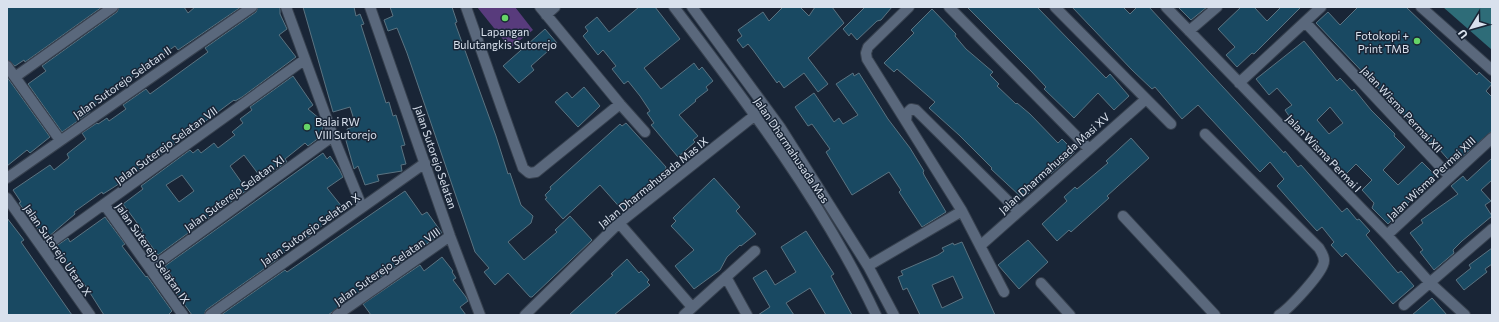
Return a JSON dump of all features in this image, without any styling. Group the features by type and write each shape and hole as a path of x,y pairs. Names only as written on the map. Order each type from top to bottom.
{"street":[{"path":"15,77 113,7"},
{"name":"Jalan Sutorejo Selatan II","path":"7,178 252,7"},
{"path":"286,7 304,60 362,207"},
{"name":"Jalan Sutorejo Selatan","path":"370,7 450,236 480,315"},
{"path":"466,7 523,168 529,173 536,172 620,104"},
{"path":"555,7 543,11 645,132"},
{"name":"Jalan Dharmahusada Mas","path":"674,7 755,115 816,208 860,282 876,315"},
{"name":"Jalan Dharmahusada Mas","path":"692,7 766,107 868,266 894,315"},
{"path":"909,7 868,47 866,53 867,59 962,211 1004,292"},
{"path":"949,7 1088,148"},
{"path":"1055,7 1171,124"},
{"name":"Jalan Wisma Permai I","path":"1166,7 1387,235 1430,283 1465,315"},
{"path":"1189,31 1217,7"},
{"path":"1239,83 1321,7"},
{"path":"1421,7 1492,70"},
{"name":"Jalan Wisma Permai XII","path":"1304,22 1450,177"},
{"name":"Jalan Suterejo Selatan VII","path":"43,248 304,60"},
{"path":"7,66 60,140"},
{"name":"Jalan Dharmahusada Masi XV","path":"980,246 1088,148 1146,99"},
{"name":"Jalan Dharmahusada Mas IX","path":"525,315 619,223 766,107"},
{"path":"906,121 907,113 911,109 916,110 1018,211"},
{"path":"1205,134 1319,248 1324,259 1323,266 1299,297 1279,315"},
{"name":"Jalan Suterejo Selatan XI","path":"150,269 333,136"},
{"name":"Jalan Wisma Permai XIII","path":"1387,235 1492,138"},
{"name":"Jalan Sutorejo Selatan X","path":"210,315 425,163"},
{"name":"Jalan Sutorejo Utara X","path":"7,198 90,315"},
{"name":"Jalan Suterejo Selatan IX","path":"104,204 182,315"},
{"path":"868,266 962,211"},
{"path":"1123,216 1215,315"},
{"path":"619,223 692,307"},
{"path":"1404,305 1492,229"},
{"name":"Jalan Suterejo Selatan VIII","path":"337,315 450,236"},
{"path":"684,315 755,250"},
{"path":"726,277 747,315"},
{"path":"1041,283 1070,315"}],"shaded area":[{"name":"Lapangan Bulutangkis Sutorejo","path":"477,7 515,7 533,30 510,48"},
{"path":"1443,7 1492,7 1492,50"}],"building":[{"path":"7,7 102,7 25,62 24,60 15,66 7,60"},
{"path":"119,7 184,7 188,13 195,7 241,7 178,50 175,46 88,109 90,112 62,132 28,84 46,71 42,66 117,12"},
{"path":"258,7 280,7 280,14 287,29 279,35 296,57 242,97 235,101 234,100 133,175 103,194 102,192 74,212 75,214 48,237 45,233 42,235 19,203 21,202 13,190 50,165 54,170 69,158 67,154 86,139 82,133 107,118 109,121 126,109 123,105 146,89 150,94 208,52 205,48 256,12"},
{"path":"303,7 354,7 356,16 360,14 364,24 361,25 386,103 389,102 393,116 396,115 405,145 401,146 406,164 401,165 402,171 377,175 379,181 365,185 358,166 354,169 345,137 349,135 347,129 356,126 350,107 333,112"},
{"path":"390,7 452,7 457,22 455,23 496,136 508,174 510,173 521,205 533,216 531,223 508,242 524,260 557,232 555,230 570,216 592,240 532,297 530,297 508,273 495,285 484,272 489,268 475,252 407,53 397,28 388,31 384,20 393,16"},
{"path":"639,7 655,7 680,39 644,68 661,89 694,63 699,70 702,67 713,81 706,87 708,90 679,115 698,136 693,140 695,142 678,157 651,125 654,123 647,113 650,111 640,96 628,81 624,84 612,69 616,66 603,50 598,55 583,36 588,31 585,27 597,17 609,32"},
{"path":"783,7 800,7 809,16 815,7 832,7 844,23 808,58 828,84 818,92 804,73 784,88 779,81 777,83 748,44 743,48 737,40 742,36 738,30 763,12 769,21"},
{"path":"865,7 892,7 881,20 877,21 857,40 851,33 849,36 843,29"},
{"path":"967,7 1037,7 1106,78 1110,74 1129,96 1114,110 1098,93 1074,118 1044,89 1046,87 1030,70"},
{"path":"1072,7 1123,7 1130,14 1137,7 1149,7 1284,153 1285,151 1298,167 1301,165 1342,212 1347,208 1357,220 1359,219 1370,231 1366,235 1398,273 1401,271 1414,286 1393,304 1346,253 1342,257 1331,245 1334,242 1322,227 1317,231 1277,186 1284,179 1270,162 1260,172 1198,105 1182,119 1155,87 1152,89 1132,70"},
{"path":"1178,7 1207,7 1191,20"},
{"path":"1241,7 1254,7 1267,21 1281,7 1301,7 1254,54 1252,53 1237,67 1226,55 1235,47 1218,29"},
{"path":"1358,7 1406,7 1477,75 1479,72 1492,84 1486,91 1492,97 1492,131 1453,165 1432,141 1430,143 1316,23 1328,12 1340,25"},
{"path":"932,9 956,34 955,36 966,49 993,72 990,75 999,84 997,86 1016,104 1017,103 1030,114 1058,143 1062,139 1075,152 1051,174 1050,172 1029,193 1021,197 991,169 992,168 959,135 929,108 935,102 897,69 894,72 884,63 914,33 911,30"},
{"path":"545,29 557,43 531,66 534,70 519,83 503,66"},
{"path":"1304,41 1337,81 1340,78 1352,91 1354,89 1405,147 1383,170 1398,185 1422,162 1435,175 1388,224 1372,208 1374,203 1362,190 1372,180 1356,164 1346,174 1327,154 1326,156 1305,130 1302,132 1293,122 1285,110 1292,105 1277,88 1269,95 1256,79","holes":["1330,107 1343,123 1329,134 1317,120"]},
{"path":"853,73 854,76 859,73 888,119 910,148 946,212 922,227 899,192 901,190 889,172 852,195 826,152 830,149 812,124 808,126 795,107 814,93 834,122 839,118 843,124 858,115 836,84"},
{"path":"293,76 313,105 308,109 320,119 323,128 320,137 308,146 305,143 285,159 287,162 262,179 244,155 230,166 247,190 158,255 141,232 143,231 123,204 143,189 141,186 190,150 193,153 198,149 201,153 214,143 218,148 235,135 232,132 243,123 240,119 252,110 250,107","holes":["182,175 194,191 179,202 166,185"]},
{"path":"7,77 50,137 30,153 27,150 7,166"},
{"path":"584,87 600,106 578,127 555,102 567,92 572,98"},
{"path":"626,123 666,167 665,170 638,196 640,198 623,211 600,185 563,219 545,199 547,198 545,195 551,189 550,187 620,124 622,126"},
{"path":"1131,138 1149,158 1107,196 1109,198 1071,232 1069,230 1057,241 1042,224 1067,201 1064,197 1075,187 1077,189 1108,163 1106,161"},
{"path":"323,153 327,159 330,156 343,177 327,188 343,208 306,239 305,237 277,258 278,259 206,310 204,315 192,315 169,283 174,279 165,266"},
{"path":"1492,158 1492,180 1481,190 1491,201 1485,205 1492,216 1462,241 1453,250 1454,253 1434,270 1420,252 1423,250 1410,233 1423,223 1421,220 1458,194 1451,186 1463,176 1467,181"},
{"path":"714,178 740,207 736,211 756,234 741,246 740,245 727,257 720,270 694,289 675,266 694,250 671,226 676,221 673,218"},
{"path":"405,191 422,215 427,212 442,233 328,315 221,315 285,270 287,272"},
{"path":"105,217 125,244 122,246 146,277 147,276 172,311 168,315 104,315 85,285 71,268 70,269 55,247 68,238 70,242"},
{"path":"7,218 24,240 21,242 72,315 7,315"},
{"path":"806,231 834,274 831,276 852,315 826,315 810,288 786,303 794,315 758,315 770,307 753,278 766,270 775,285 796,272 781,247"},
{"path":"1028,240 1048,262 1019,289 998,265"},
{"path":"962,242 995,315 920,315 907,288 903,290 898,277 903,275 901,271 938,255 944,251 942,248 953,243 954,245","holes":["953,276 963,298 942,308 932,285"]},
{"path":"1492,248 1492,264 1485,269 1487,272 1464,290 1456,280 1471,268 1469,265"},
{"path":"442,257 453,271 452,272 456,278 453,280 468,301 460,307 466,315 371,315 363,304 420,265 424,271"},
{"path":"627,259 639,273 641,271 649,280 647,282 650,285 614,315 569,315 613,275 611,274"},
{"path":"1432,298 1447,315 1412,315"}],"place":[{"name":"Lapangan Bulutangkis Sutorejo","path":"505,18"},
{"name":"Fotokopi + Print TMB","path":"1417,41"},
{"name":"Balai RW VIII Sutorejo","path":"307,127"}]}
